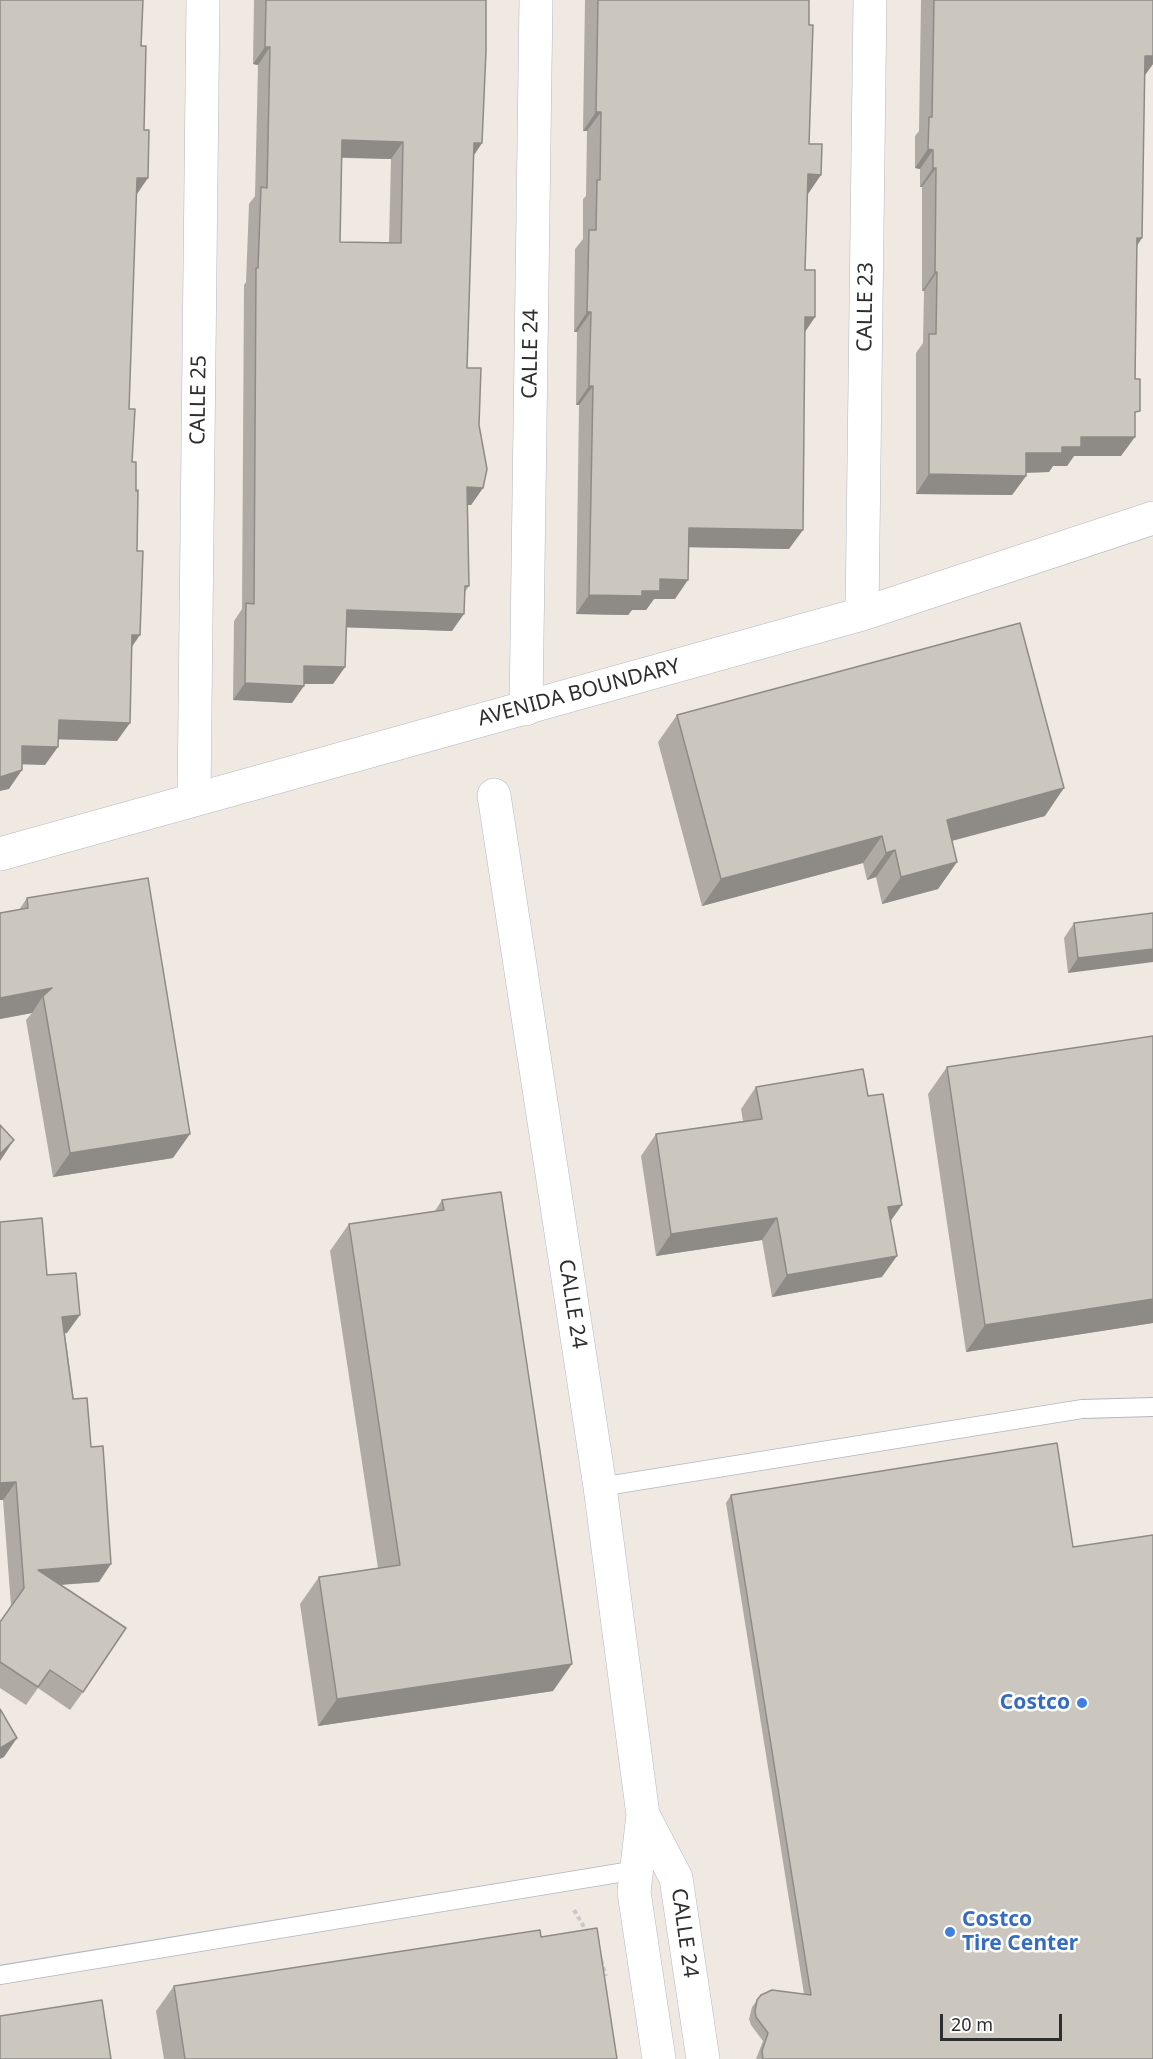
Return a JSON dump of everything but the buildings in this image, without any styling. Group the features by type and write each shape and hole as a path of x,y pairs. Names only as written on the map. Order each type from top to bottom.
{"street":[{"name":"CALLE 25","path":"194,799 203,0"},
{"name":"CALLE 24","path":"526,709 536,0"},
{"name":"CALLE 23","path":"862,614 870,0"},
{"name":"AVENIDA BOUNDARY","path":"0,854 862,614 1153,518"},
{"name":"CALLE 24","path":"494,795 600,1487 644,1815 634,1892 659,2059"},
{"name":"CALLE 24","path":"644,1815 676,1878 703,2059"}],"lane":[{"path":"600,1487 1082,1409 1153,1407"},
{"path":"0,1975 669,1864"}],"path":[{"path":"558,1883 592,1941"},
{"path":"600,1956 609,1987"}],"place":[{"name":"Costco","path":"1082,1703"},
{"name":"Costco Tire Center","path":"950,1932"}]}
